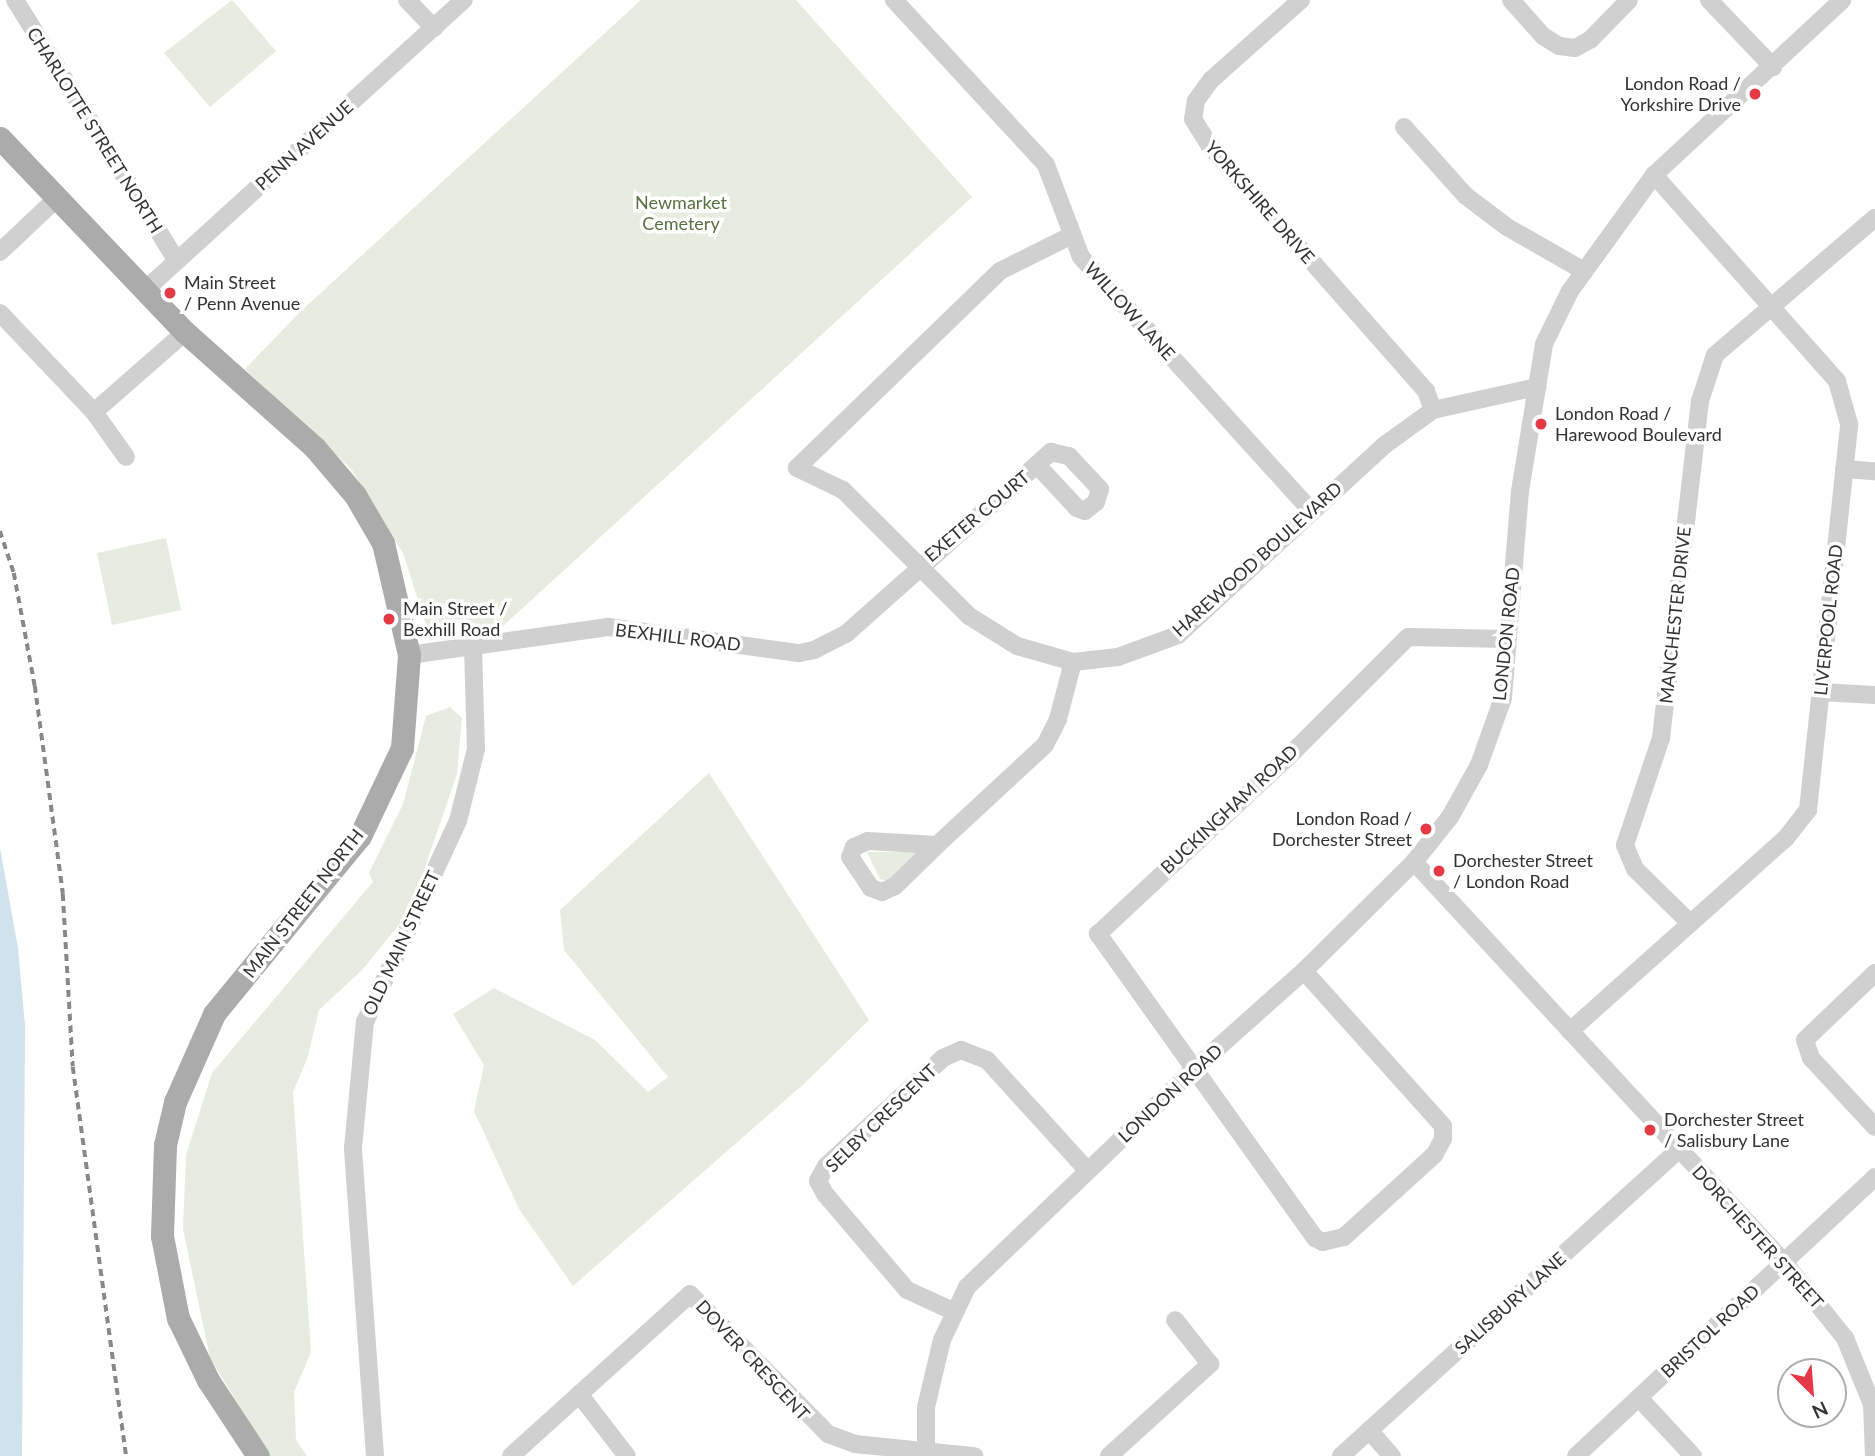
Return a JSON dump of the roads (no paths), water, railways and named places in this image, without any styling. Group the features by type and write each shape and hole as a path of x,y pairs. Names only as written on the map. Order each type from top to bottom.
{"main road":[{"name":"MAIN STREET NORTH","path":"0,138 185,332 315,448 355,495 383,543 409,655 402,748 360,836 214,1014 185,1077 165,1144 162,1236 178,1318 208,1380 258,1456"}],"street":[{"name":"CHARLOTTE STREET NORTH","path":"15,0 176,260"},
{"path":"407,0 434,28"},
{"name":"PENN AVENUE","path":"145,290 464,0"},
{"name":"WILLOW LANE","path":"894,0 1046,165 1081,257 1311,511"},
{"name":"YORKSHIRE DRIVE","path":"1301,0 1211,80 1196,101 1193,119 1210,146 1426,391 1433,410"},
{"path":"1511,0 1543,36 1559,46 1575,48 1591,39 1629,0"},
{"path":"1709,0 1773,67"},
{"name":"LONDON ROAD","path":"926,1454 926,1407 942,1340 967,1287 1195,1068 1304,971 1414,862 1450,817 1479,765 1503,698 1520,491 1544,344 1584,271 1654,175 1842,0"},
{"path":"1404,127 1466,196 1507,228 1584,271"},
{"name":"LIVERPOOL ROAD","path":"1570,1031 1688,920 1786,838 1808,810 1849,424 1837,380 1654,175"},
{"path":"0,252 56,199"},
{"name":"MANCHESTER DRIVE","path":"1688,920 1635,869 1625,845 1661,738 1700,401 1715,355 1875,218"},
{"name":"HAREWOOD BOULEVARD","path":"1072,235 1000,271 797,468 843,490 918,566 992,633 1017,646 1073,662 1118,657 1178,635 1386,444 1433,410 1537,387"},
{"path":"0,313 94,412 126,457"},
{"path":"94,412 185,332"},
{"name":"EXETER COURT","path":"918,566 1037,465"},
{"path":"1844,469 1875,471"},
{"name":"BEXHILL ROAD","path":"409,655 608,627 799,653 814,650 847,633 918,566"},
{"name":"BUCKINGHAM ROAD","path":"1195,1068 1098,934 1287,758 1408,637 1507,639"},
{"name":"OLD MAIN STREET","path":"375,1456 353,1148 365,1022 458,821 476,749 473,646"},
{"path":"937,845 1045,745 1058,719 1073,662"},
{"path":"1821,692 1875,695"},
{"name":"DORCHESTER STREET","path":"1414,862 1783,1261 1845,1338 1872,1405 1874,1456"},
{"path":"1195,1068 1315,1238 1323,1242 1344,1237 1434,1155 1443,1139 1443,1126 1304,971"},
{"path":"1875,973 1805,1040 1811,1058 1875,1127"},
{"name":"SELBY CRESCENT","path":"955,1312 906,1290 825,1194 818,1181 826,1166 943,1058 961,1050 987,1060 1087,1170"},
{"name":"SALISBURY LANE","path":"1341,1456 1679,1150"},
{"name":"BRISTOL ROAD","path":"1576,1456 1875,1177"},
{"name":"DOVER CRESCENT","path":"511,1456 690,1294 828,1434 855,1444 926,1454"},
{"path":"1109,1456 1210,1364 1175,1320"},
{"path":"579,1394 627,1456"},
{"path":"1639,1398 1693,1456"},
{"path":"1369,1430 1392,1456"},
{"path":"926,1454 974,1456"}],"water":[{"path":"0,848 18,948 25,1026 22,1456 0,1456"}],"railway":[{"path":"0,531 14,573 35,686 63,894 73,1067 126,1456"}],"place":[{"name":"London Road / Yorkshire Drive","path":"1755,94"},
{"name":"Main Street / Penn Avenue","path":"170,293"},
{"name":"London Road / Harewood Boulevard","path":"1541,424"},
{"name":"Main Street / Bexhill Road","path":"389,619"},
{"name":"London Road / Dorchester Street","path":"1426,829"},
{"name":"Dorchester Street / London Road","path":"1439,871"},
{"name":"Dorchester Street / Salisbury Lane","path":"1650,1130"}],"park label":[{"name":"Newmarket Cemetery","path":"681,213"}]}
